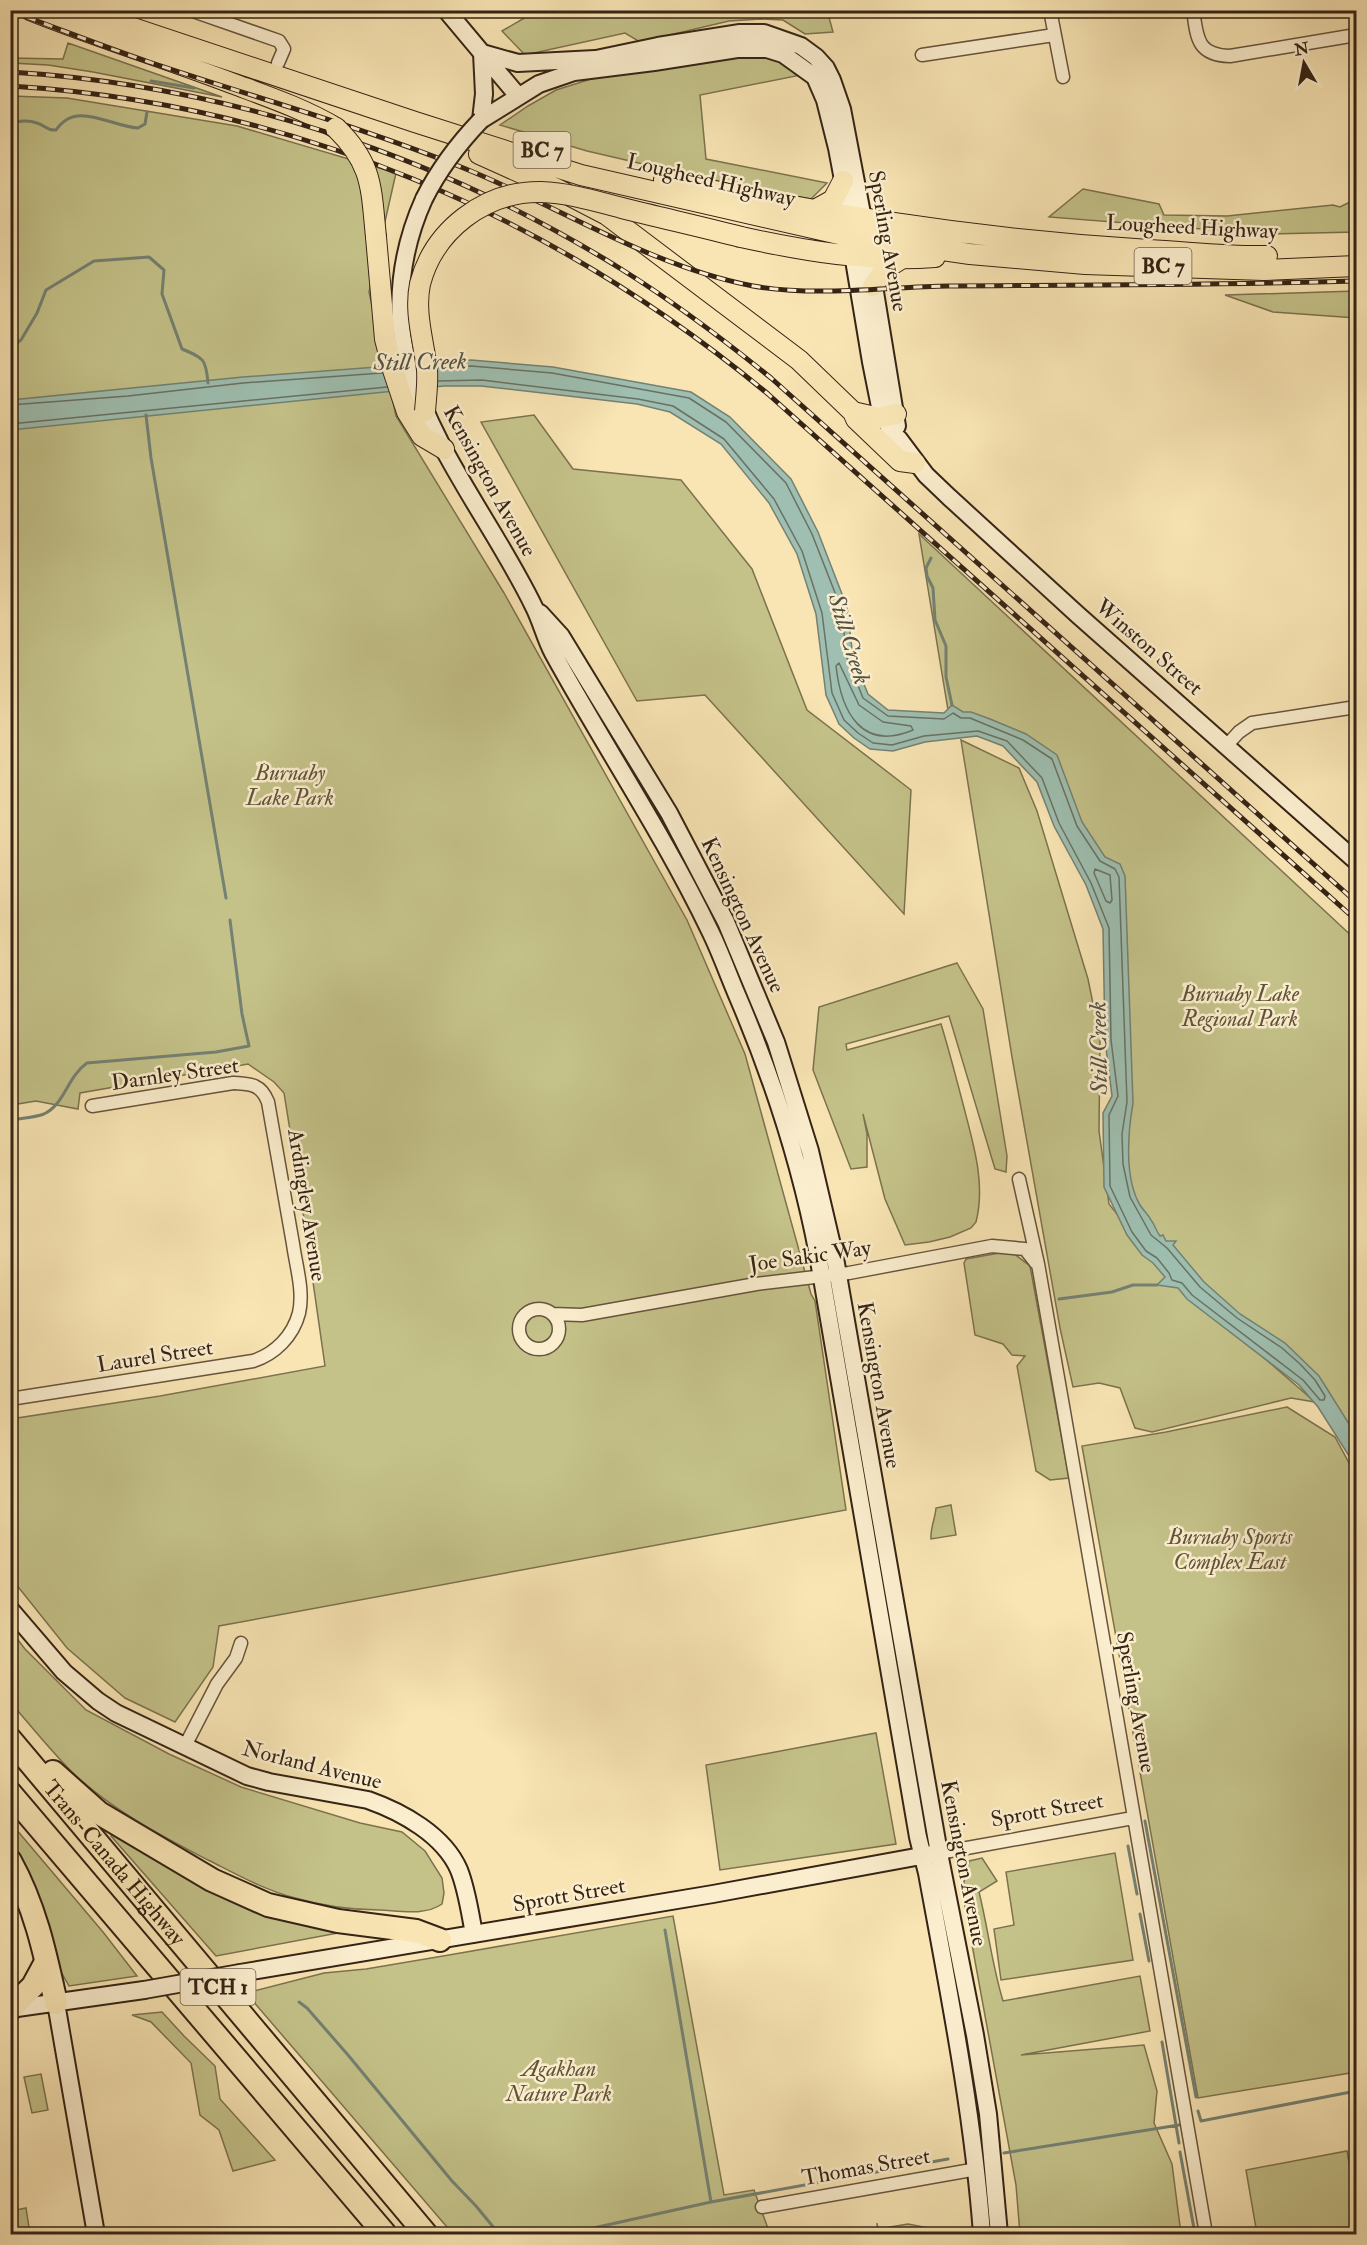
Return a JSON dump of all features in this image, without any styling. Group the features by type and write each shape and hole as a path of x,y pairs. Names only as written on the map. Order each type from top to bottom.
{"highway":[{"path":"10,1737 99,1813 212,1880 268,1905 338,1920 416,1931 440,1940"},
{"name":"Trans-Canada Highway","path":"10,1737 426,2235"},
{"name":"Trans-Canada Highway","path":"10,1793 385,2235"},
{"path":"10,1862 34,1911 42,1936 56,2002"},
{"path":"10,2009 33,1986 46,1962"}],"main road":[{"path":"30,10 84,32 172,61 318,117 336,128 351,143 362,158 369,175 385,339 393,370 407,412 422,436 444,449"},
{"name":"Lougheed Highway","path":"79,10 581,175 859,237 970,254 1085,264 1264,270 1356,266"},
{"name":"Lougheed Highway","path":"120,10 492,135 590,164 813,211 859,237 939,231 1082,246 1263,256 1356,254"},
{"path":"446,10 518,96"},
{"name":"Kensington Avenue","path":"811,64 801,46 783,38 764,33 740,33 596,59 574,72 539,84 484,115 452,151 433,179 416,217 407,246 401,287 401,329 407,360 425,411 444,449 534,605 551,650 711,931 756,1041 792,1145 829,1275 931,1854 979,2058 988,2114 982,2235"},
{"name":"Kensington Avenue","path":"574,72 737,49 767,49 811,64"},
{"path":"482,53 518,63 596,59"},
{"path":"482,53 484,115"},
{"name":"Sperling Avenue","path":"811,64 825,100 843,181 873,286 891,432 899,439 915,463"},
{"name":"Sperling Avenue","path":"811,64 826,68 838,93 859,237 873,372 880,407 890,416"},
{"path":"415,122 607,215 798,360 854,412 871,417 890,416"},
{"path":"813,211 833,200 843,181"},
{"path":"425,411 427,373 417,304 425,270 440,241 450,229 473,211 505,198 527,193 568,195 797,249 859,237 901,259"},
{"path":"873,286 885,269 901,259 970,254"},
{"path":"854,412 856,419 900,461 915,463"},
{"name":"Winston Street","path":"915,463 1078,615 1356,861"},
{"name":"Norland Avenue","path":"10,1609 64,1672 85,1691 116,1713 247,1776 368,1800 383,1805 411,1821 439,1842 458,1868 474,1934"},
{"name":"Sprott Street","path":"10,2009 144,1990 931,1854"},
{"path":"56,2002 96,2235"},
{"name":"Kensington Avenue","path":"985,2168 999,2235"}],"street":[{"path":"190,10 279,40 284,49 278,63"},
{"path":"1050,10 1063,77"},
{"path":"1193,10 1198,40 1206,50 1216,56 1230,56 1356,35"},
{"path":"922,55 1054,35"},
{"path":"1227,745 1251,723 1356,707"},
{"name":"Darnley Street","path":"92,1106 233,1083 250,1083 262,1089"},
{"name":"Ardingley Avenue","path":"262,1089 268,1102 300,1289 299,1314 293,1328"},
{"name":"Sperling Avenue","path":"1018,1179 1038,1264 1206,2235"},
{"name":"Joe Sakic Way","path":"582,1315 557,1336 550,1346 538,1349 525,1344 519,1333 520,1320 530,1311 543,1309 552,1314 582,1315 992,1246 1025,1249 1038,1264"},
{"path":"552,1314 558,1324 557,1336"},
{"name":"Laurel Street","path":"10,1399 253,1361 273,1351 293,1328"},
{"path":"185,1746 217,1684 236,1658 241,1643"},
{"name":"Sprott Street","path":"931,1854 1133,1818"},
{"name":"Thomas Street","path":"762,2207 985,2168"}],"green space":[{"path":"827,10 833,32 805,34 783,20 729,21 640,42 625,33 525,55 502,31 526,17 583,11"},
{"path":"68,43 222,97 93,72 48,65 11,63 11,58 63,59"},
{"path":"745,55 772,57 801,75 700,95 706,159 827,183 811,199 729,184 587,151 500,125 556,90 591,79"},
{"name":"Burnaby Lake Park","path":"11,96 67,98 237,126 396,173 369,292 396,416 504,593 687,920 745,1054 811,1294 815,1301 846,1510 219,1626 213,1667 175,1722 125,1698 67,1648 11,1578 11,1419 160,1396 325,1366 284,1093 274,1082 248,1064 80,1093 78,1109 36,1101 11,1105"},
{"path":"1083,189 1159,204 1164,215 1227,216 1333,205 1340,207 1356,199 1356,232 1266,234 1049,217"},
{"path":"1356,291 1356,318 1273,312 1225,295"},
{"path":"534,415 573,469 681,480 752,569 807,710 911,790 904,914 705,695 637,701 481,422"},
{"name":"Burnaby Lake Regional Park","path":"919,534 1356,940 1356,1443 1137,1218 1122,1149 1118,890 1040,750 948,710"},
{"path":"961,740 1019,768 1037,811 1088,979 1100,1038 1099,1131 1109,1204 1158,1266 1315,1402 1291,1398 1152,1432 1135,1428 1120,1388 1099,1383 1073,1387 1060,1328 1012,1057"},
{"path":"957,963 983,1009 1007,1156 1006,1172 995,1169 949,1016 846,1044 847,1050 941,1024 944,1034 974,1148 979,1178 979,1207 976,1222 971,1228 950,1237 905,1245 885,1199 863,1114 867,1134 867,1167 851,1169 813,1070 819,1007"},
{"path":"1005,1252 1013,1253 1030,1266 1069,1478 1050,1480 1036,1471 1017,1366 1025,1356 1012,1355 1003,1344 975,1335 964,1263 966,1259"},
{"name":"Burnaby Sports Complex East","path":"1287,1407 1335,1437 1356,1476 1356,2072 1198,2098 1082,1446 1166,1432"},
{"path":"951,1505 956,1535 931,1539 936,1508"},
{"path":"11,1631 25,1649 86,1710 169,1754 241,1787 360,1823 402,1832 425,1851 442,1878 444,1893 442,1904 428,1910 404,1912 337,1907 295,1898 272,1891 240,1876 136,1820 86,1785 71,1771 11,1703"},
{"path":"876,1733 896,1844 720,1870 706,1765"},
{"path":"10,1822 137,1976 69,1986 56,1963 34,1886 11,1850"},
{"path":"116,1832 354,1930 216,1956 111,1836"},
{"path":"1115,1853 1133,1960 1001,1980 994,1929 1014,1925 1006,1872"},
{"path":"982,1858 997,1881 979,1892 1003,2001 1140,1976 1150,2031 1021,2055 1144,2045 1157,2091 1154,2123 1172,2164 1181,2234 1020,2234 1016,2185 962,1890 969,1861"},
{"name":"Agakhan Nature Park","path":"673,1916 724,2195 754,2190 770,2234 453,2234 246,1993 324,1973 366,1969"},
{"path":"162,2012 215,2066 220,2099 275,2160 233,2171 219,2130 200,2115 191,2063 151,2022 132,2015"},
{"path":"41,2074 48,2110 32,2113 24,2077"},
{"path":"1347,2151 1356,2203 1356,2234 1257,2234 1246,2170"},
{"path":"26,2208 30,2234 11,2234 11,2211"},
{"path":"877,2223 878,2229 908,2224 929,2228 928,2234 878,2234"}],"water":[{"name":"Still Creek","path":"471,360 553,367 691,392 730,417 791,479 818,532 847,607 853,657 868,694 888,710 944,713 952,705 963,712 971,712 1026,734 1057,755 1082,822 1105,857 1120,864 1125,876 1133,1103 1129,1169 1135,1194 1160,1236 1163,1235 1166,1241 1176,1241 1173,1245 1204,1282 1240,1314 1285,1343 1319,1376 1356,1435 1356,1467 1318,1407 1299,1385 1187,1299 1178,1288 1157,1285 1165,1277 1153,1263 1142,1255 1127,1235 1104,1187 1103,1113 1112,1096 1105,1040 1103,929 1086,885 1054,826 1037,782 1003,746 977,736 925,742 893,751 870,749 839,724 826,695 816,614 797,554 769,503 721,444 670,412 637,404 481,386 444,386 11,430 11,400 243,377"}],"waterway":[{"path":"151,81 194,88"},
{"path":"10,123 31,121 50,130 56,130 64,121 83,116 138,128 145,124 147,112"},
{"path":"10,348 21,340 37,313 46,290 94,261 149,257 164,270 162,294 182,349 202,360 205,364 208,383"},
{"path":"146,415 151,458 226,898"},
{"path":"931,558 926,568 927,576 933,588 935,620 946,646 946,677 952,705"},
{"path":"10,1120 32,1117 51,1110 75,1075 87,1063 216,1052 249,1046 242,1014 230,920"},
{"path":"1059,1299 1112,1292 1133,1285 1157,1285"},
{"path":"1145,1821 1196,2097"},
{"path":"1128,1846 1137,1894"},
{"path":"1140,1914 1149,1961"},
{"path":"665,1930 711,2202"},
{"path":"299,2002 307,2008 348,2055 499,2234"},
{"path":"1162,2042 1179,2143"},
{"path":"1198,2111 1201,2121 1356,2091"},
{"path":"1004,2153 1179,2125"},
{"path":"1180,2152 1195,2234"},
{"path":"566,2234 711,2202 948,2159"}],"railway":[{"path":"10,11 149,62 423,152 497,182 641,250 715,277 753,286 826,291 949,286 1356,281"},
{"path":"10,72 91,80 171,92 250,110 328,133 404,160 479,192 551,228 621,269 698,321 771,378 1356,902"},
{"path":"10,86 115,97 217,116 317,144 414,179 508,222 598,273 685,330 768,394 1356,920"}]}
